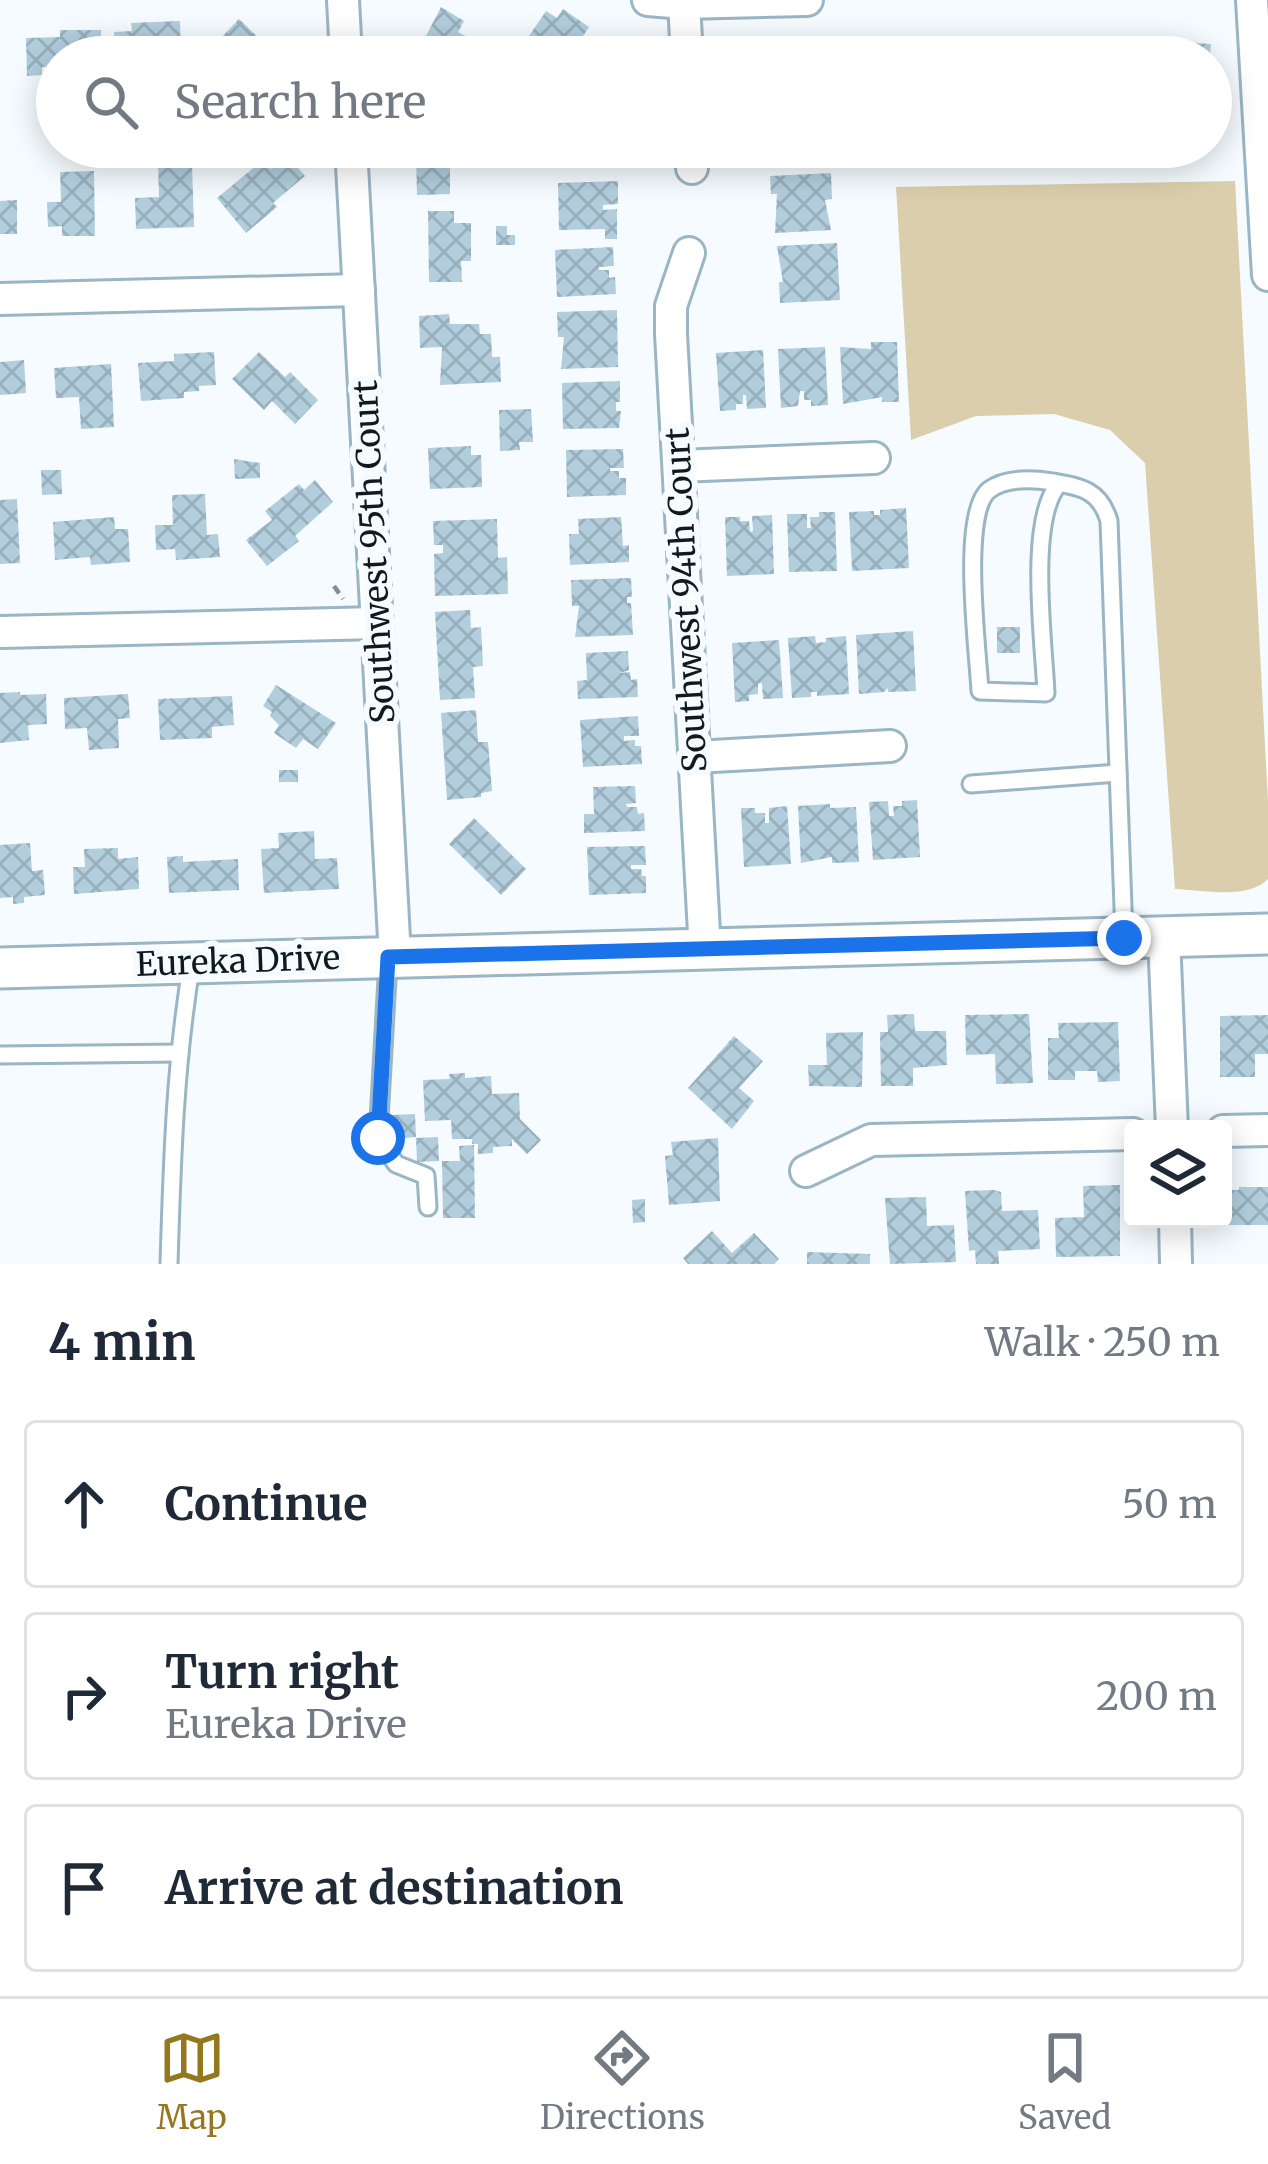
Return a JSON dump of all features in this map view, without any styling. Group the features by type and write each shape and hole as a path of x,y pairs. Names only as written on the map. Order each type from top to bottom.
{"main road":[{"name":"Eureka Drive","path":"0,968 1268,934"}],"street":[{"path":"343,0 345,36"},
{"path":"648,0 807,0"},
{"path":"1268,4 1250,0 1268,275"},
{"path":"684,3 686,36"},
{"name":"Southwest 95th Court","path":"352,168 391,957"},
{"name":"Southwest 94th Court","path":"689,253 671,306 705,951"},
{"path":"0,299 359,290"},
{"path":"679,466 874,458"},
{"path":"0,632 377,623"},
{"path":"694,757 890,746"},
{"path":"1164,938 1172,1120"},
{"path":"1232,1131 1268,1130"},
{"path":"806,1171 871,1140 1124,1134"},
{"path":"1175,1228 1176,1264"}],"lane":[{"path":"1059,484 1040,530 1046,693 980,692 974,516 990,488 1014,481 1059,484 1085,488 1097,497 1109,520 1124,938"},
{"path":"970,784 1118,773"},
{"path":"391,957 378,1138 396,1164 426,1176 428,1207"},
{"path":"170,1264 180,1053 192,962"},
{"path":"0,1055 180,1053"}],"shaded area":[{"path":"1235,181 1268,802 1268,879 1249,890 1224,892 1175,889 1145,463 1110,430 1054,414 976,416 911,440 896,187"}],"building":[{"path":"441,7 464,21 458,32 466,36 426,36"},
{"path":"563,9 589,27 583,36 529,36 546,11 557,18"},
{"path":"239,19 257,36 223,36"},
{"path":"180,21 180,36 114,36 114,32 132,31 131,23"},
{"path":"60,30 101,30 101,36 60,36"},
{"path":"26,38 36,38 36,75 27,76"},
{"path":"158,168 192,168 194,227 136,229 135,198 159,197"},
{"path":"253,168 298,168 305,176 246,233 217,198"},
{"path":"416,168 450,168 450,194 417,195"},
{"path":"94,171 95,236 62,236 62,226 48,227 47,202 61,202 60,172"},
{"path":"831,173 832,199 825,200 831,230 775,233 777,194 771,194 770,176"},
{"path":"618,181 618,204 603,205 603,210 617,209 617,239 605,239 605,229 559,230 558,183"},
{"path":"17,200 17,234 0,234 0,201"},
{"path":"428,211 454,211 454,223 471,223 471,261 461,261 462,282 429,282"},
{"path":"496,226 507,226 507,235 515,235 515,245 496,245"},
{"path":"837,243 840,300 780,303 779,282 783,282 777,246"},
{"path":"613,247 614,266 599,270 609,270 609,278 615,277 616,294 557,297 555,250"},
{"path":"617,310 618,367 561,369 564,337 558,337 557,312"},
{"path":"449,314 450,324 479,324 480,334 491,334 492,357 500,357 501,382 440,385 442,347 420,348 419,316"},
{"path":"871,342 897,342 899,402 882,402 882,397 843,404 840,347 871,349"},
{"path":"825,347 828,405 811,406 800,391 798,406 781,408 778,349"},
{"path":"763,350 766,408 747,409 743,395 743,404 736,404 736,410 720,411 716,353"},
{"path":"214,352 216,385 184,392 184,398 141,401 138,363 174,361 174,354"},
{"path":"259,352 285,377 290,372 318,400 295,424 272,401 264,410 232,379"},
{"path":"24,360 26,393 0,395 0,362"},
{"path":"111,364 114,427 81,429 79,397 56,398 54,368"},
{"path":"620,381 619,428 563,429 562,383"},
{"path":"531,409 533,442 519,442 520,450 500,451 499,410"},
{"path":"471,446 471,455 481,455 482,487 430,489 428,448"},
{"path":"623,449 624,468 610,471 619,471 619,478 626,478 626,495 567,497 566,450"},
{"path":"234,459 260,463 260,478 235,479"},
{"path":"41,470 61,470 62,494 42,495"},
{"path":"315,480 333,502 295,536 299,541 267,566 246,540 272,520 265,511 299,484 304,490"},
{"path":"205,494 207,535 218,534 220,557 176,560 175,549 156,550 155,525 173,525 172,495"},
{"path":"17,499 20,563 0,564 0,500"},
{"path":"906,508 909,568 852,571 849,512 880,515 880,510"},
{"path":"819,512 835,512 837,571 789,572 787,514 807,514 807,528 811,528 810,517 819,517"},
{"path":"772,515 774,574 727,576 725,517 749,521 750,532 752,516"},
{"path":"114,517 115,529 128,529 130,562 91,565 90,557 55,560 53,522"},
{"path":"621,517 629,562 570,565 569,534 579,534 578,519"},
{"path":"497,519 498,558 507,557 508,594 435,596 434,554 443,553 443,545 434,545 433,521"},
{"path":"631,578 632,597 627,597 627,603 631,603 633,635 575,637 579,606 572,606 571,580"},
{"path":"470,610 471,628 481,627 483,666 473,667 475,698 440,700 435,612"},
{"path":"997,627 1020,627 1020,653 997,653"},
{"path":"913,631 916,691 888,692 888,688 859,694 856,635"},
{"path":"815,636 816,643 846,636 849,694 817,696 811,692 811,697 792,698 788,638"},
{"path":"779,640 783,698 763,699 762,683 749,701 735,702 732,643"},
{"path":"628,651 629,670 620,673 630,672 631,680 637,679 638,697 578,699 577,681 587,680 586,653"},
{"path":"276,685 336,723 318,749 303,739 296,748 274,733 279,725 263,706"},
{"path":"0,693 46,694 47,724 28,725 29,740 0,743"},
{"path":"128,694 130,718 118,719 119,748 89,750 87,728 65,729 64,698"},
{"path":"232,696 234,725 212,727 212,738 160,740 158,699"},
{"path":"476,710 478,742 488,742 492,791 481,797 447,800 441,713"},
{"path":"638,716 639,736 624,736 624,741 635,740 635,746 641,746 642,764 583,767 580,720"},
{"path":"279,770 298,770 298,782 279,782"},
{"path":"635,786 636,803 626,804 644,813 645,831 584,833 584,814 594,814 593,787"},
{"path":"917,800 920,857 873,860 869,802 888,801 889,816 894,816 893,806"},
{"path":"830,804 830,808 856,807 859,862 832,863 832,857 801,863 798,806"},
{"path":"787,806 791,864 744,867 741,808 765,813 765,823 769,823 769,808"},
{"path":"474,818 526,869 501,895 449,844"},
{"path":"314,831 315,859 337,858 339,889 264,893 261,849 279,848 278,833"},
{"path":"30,843 32,871 43,870 45,895 24,897 24,903 13,904 13,897 0,898 0,845"},
{"path":"645,846 646,865 631,865 631,869 641,869 646,876 646,893 589,895 587,847"},
{"path":"118,848 118,859 138,857 139,889 74,894 73,867 85,867 84,849"},
{"path":"183,856 183,862 238,859 239,890 169,893 167,857"},
{"path":"914,1014 915,1031 946,1031 947,1065 913,1068 913,1086 881,1086 880,1032 888,1032 887,1015"},
{"path":"1029,1014 1033,1083 996,1084 995,1054 966,1055 965,1015"},
{"path":"1268,1015 1268,1054 1255,1054 1255,1077 1220,1077 1220,1016"},
{"path":"1118,1022 1120,1081 1098,1082 1097,1071 1075,1071 1075,1080 1048,1080 1048,1038 1059,1038 1058,1023"},
{"path":"863,1032 862,1087 809,1086 808,1065 827,1065 826,1033"},
{"path":"734,1036 763,1061 739,1088 754,1101 732,1129 688,1088"},
{"path":"465,1073 465,1078 491,1076 492,1094 519,1093 520,1119 541,1140 527,1154 512,1139 512,1146 478,1154 478,1144 472,1144 472,1139 452,1139 451,1120 425,1121 423,1080"},
{"path":"415,1114 416,1137 393,1139 392,1115"},
{"path":"438,1137 439,1161 417,1162 416,1138"},
{"path":"718,1138 720,1201 669,1205 665,1156 673,1155 671,1142"},
{"path":"474,1145 475,1218 443,1218 442,1161 460,1161 459,1146"},
{"path":"1120,1185 1120,1256 1056,1257 1055,1218 1084,1217 1083,1186"},
{"path":"1268,1187 1268,1225 1232,1225 1232,1190"},
{"path":"965,1191 1001,1192 1002,1211 1038,1210 1040,1249 998,1251 999,1264 976,1264 975,1250 969,1251"},
{"path":"926,1197 927,1226 954,1225 956,1262 890,1264 885,1198"},
{"path":"645,1199 645,1222 633,1223 632,1200"},
{"path":"712,1231 732,1253 754,1233 779,1259 774,1264 688,1264 683,1258"},
{"path":"807,1252 870,1254 870,1264 807,1264"}],"route":[{"path":"378,1138 388,957 1124,938"}]}
